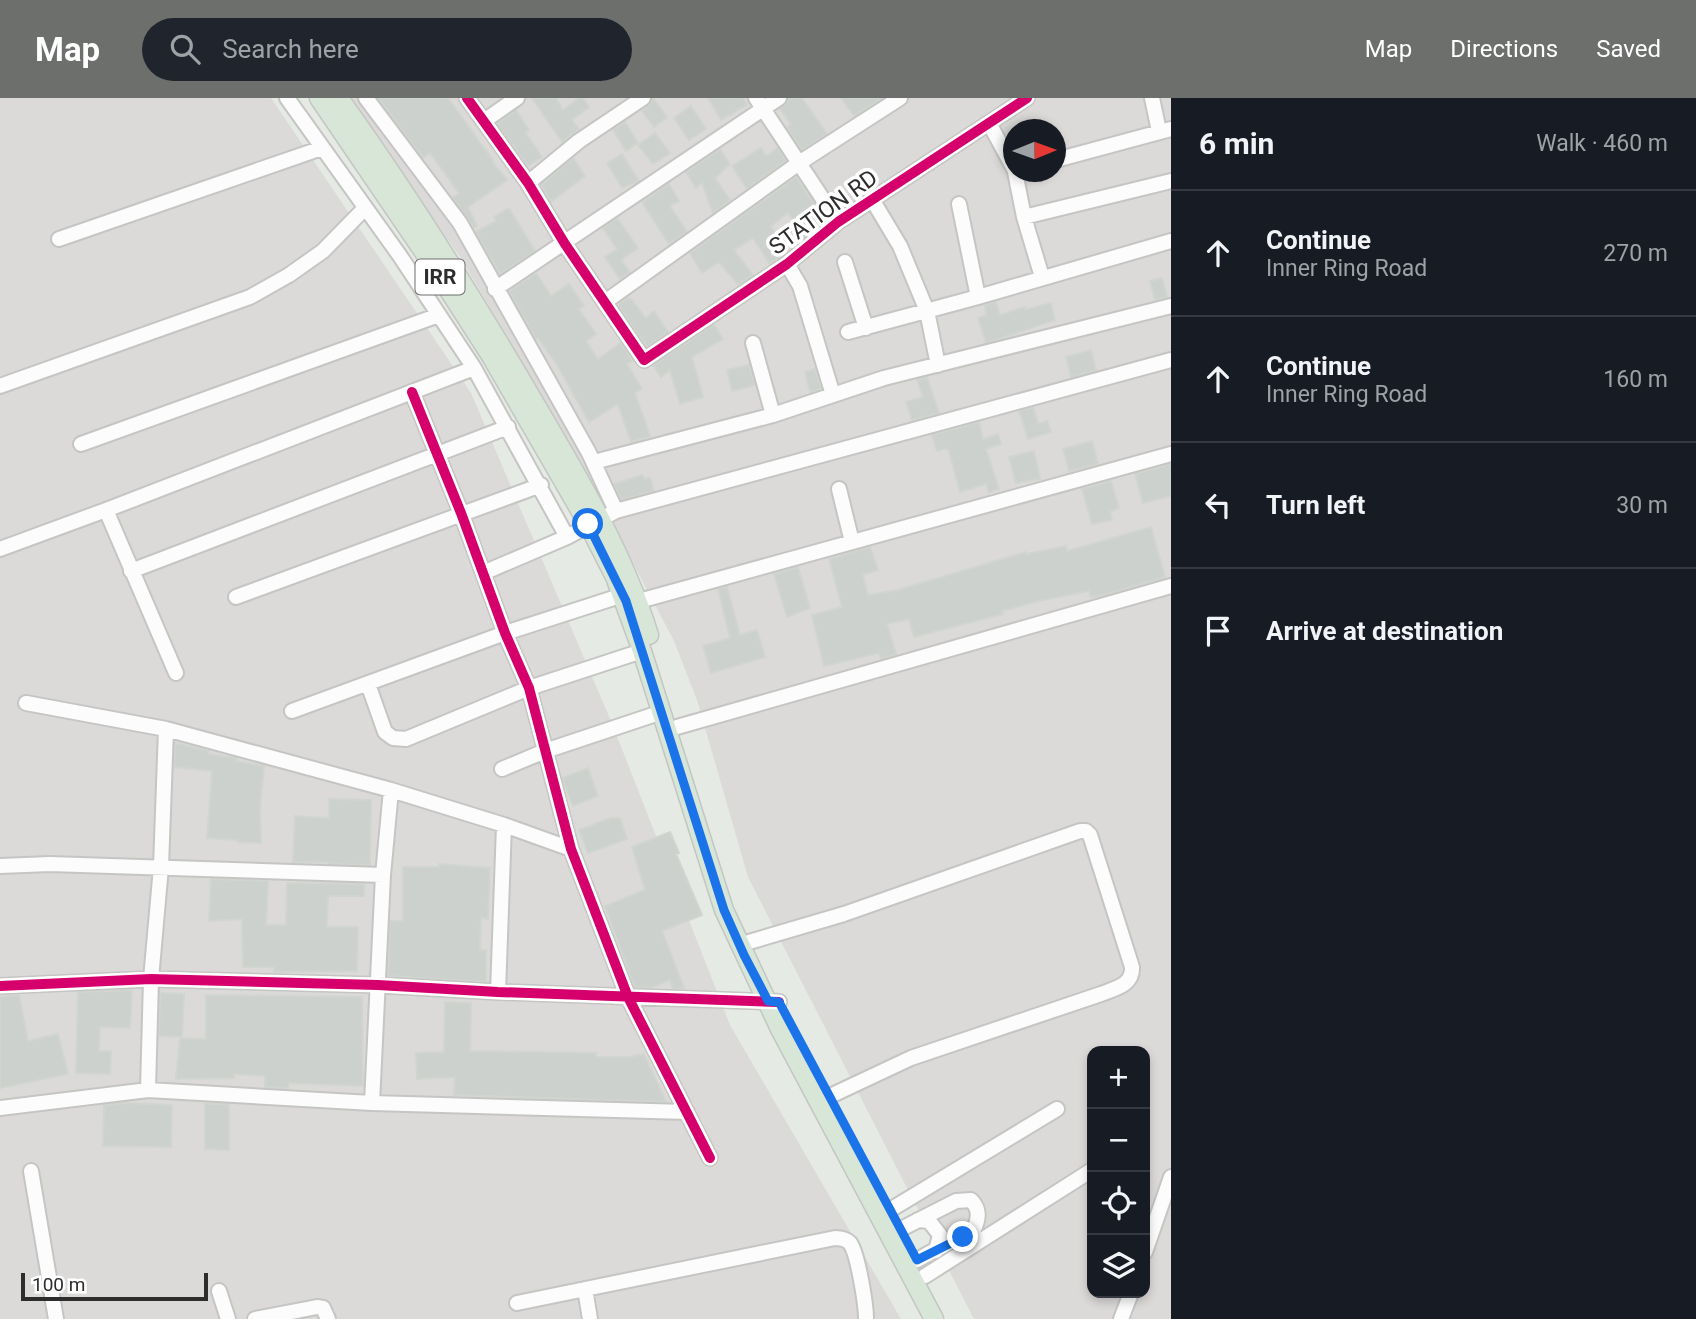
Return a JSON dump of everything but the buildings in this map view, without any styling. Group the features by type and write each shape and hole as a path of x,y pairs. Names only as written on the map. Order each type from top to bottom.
{"main road":[{"name":"IRR","path":"318,98 601,518"},
{"name":"IRR","path":"339,98 494,332 601,518 677,727 724,877 774,1002 780,1029 934,1319"},
{"name":"IRR","path":"631,598 642,651 717,890 744,955 828,1097 948,1319"}],"street":[{"path":"287,98 474,368 541,485 567,537"},
{"path":"366,98 460,223 594,462 601,518"},
{"path":"467,98 528,183 565,244 606,302 799,163 900,98"},
{"path":"484,121 517,98"},
{"path":"528,183 579,141 643,98"},
{"path":"495,289 565,244 759,103 779,98"},
{"name":"STATION RD","path":"606,302 644,360 787,264 838,222 1027,98"},
{"path":"1066,157 1165,130 1152,98"},
{"path":"759,103 838,222"},
{"path":"989,123 1003,149"},
{"path":"59,239 322,148"},
{"path":"1024,216 1171,181"},
{"path":"1017,182 1042,277"},
{"path":"873,201 900,246 927,311 938,365"},
{"path":"958,204 978,298"},
{"path":"0,386 250,297 289,275 323,251 365,208"},
{"path":"848,332 978,298 1171,241"},
{"path":"845,262 866,328"},
{"path":"787,264 800,286 833,395"},
{"path":"594,462 773,415 884,378 1171,306"},
{"path":"80,444 439,315"},
{"path":"753,343 773,415"},
{"path":"483,573 567,537 601,518 1171,360"},
{"path":"0,549 474,368"},
{"path":"412,392 438,453 505,633 529,688 571,849 628,997 710,1158"},
{"path":"131,570 508,428"},
{"path":"292,711 505,633 852,542 1171,454"},
{"path":"236,597 541,485"},
{"path":"839,489 852,542"},
{"path":"106,510 176,673"},
{"path":"677,727 1171,586"},
{"path":"368,684 385,732 393,738 406,740 529,688 642,651"},
{"path":"26,703 166,729 391,790 571,849"},
{"path":"502,769 545,751 662,712"},
{"path":"148,1090 150,979 161,867 166,729"},
{"path":"372,1103 383,875 391,790"},
{"path":"498,992 504,825"},
{"path":"749,942 844,914 1080,831 1086,831 1090,835 1132,967 1132,976 1128,982 1101,994 911,1058 828,1097"},
{"path":"0,866 50,864 383,875"},
{"path":"0,986 150,979 378,985 774,1002"},
{"path":"0,1108 148,1090 372,1103 687,1112"},
{"path":"890,1210 1057,1109"},
{"path":"31,1171 56,1319"},
{"path":"921,1268 1089,1172"},
{"path":"1150,1238 1171,1177"},
{"path":"901,1229 957,1201 971,1200 976,1205 977,1222 974,1229 936,1251 921,1268"},
{"path":"918,1220 929,1221 940,1235 936,1251"},
{"path":"517,1303 842,1238 850,1244 856,1260 866,1319"},
{"path":"585,1289 590,1319"},
{"path":"219,1291 228,1319"},
{"path":"1121,1319 1128,1298"},
{"path":"255,1319 317,1307 323,1308 328,1319"}],"shaded area":[{"path":"0,98 271,98 471,393 611,721 730,1025 901,1319 0,1319"},
{"path":"345,98 1171,98 1171,1319 974,1319 748,877 697,700 674,641 573,449 460,257"}],"cycle path":[{"path":"467,98 528,183 565,244 644,360 787,264 838,222 1027,98"},
{"path":"412,392 461,513 505,633 529,688 571,849 628,997 710,1158"},
{"path":"0,986 151,979 378,985 779,1002"}],"route":[{"path":"588,524 626,601 724,910 768,1001 779,1002 917,1260 963,1237"}]}
